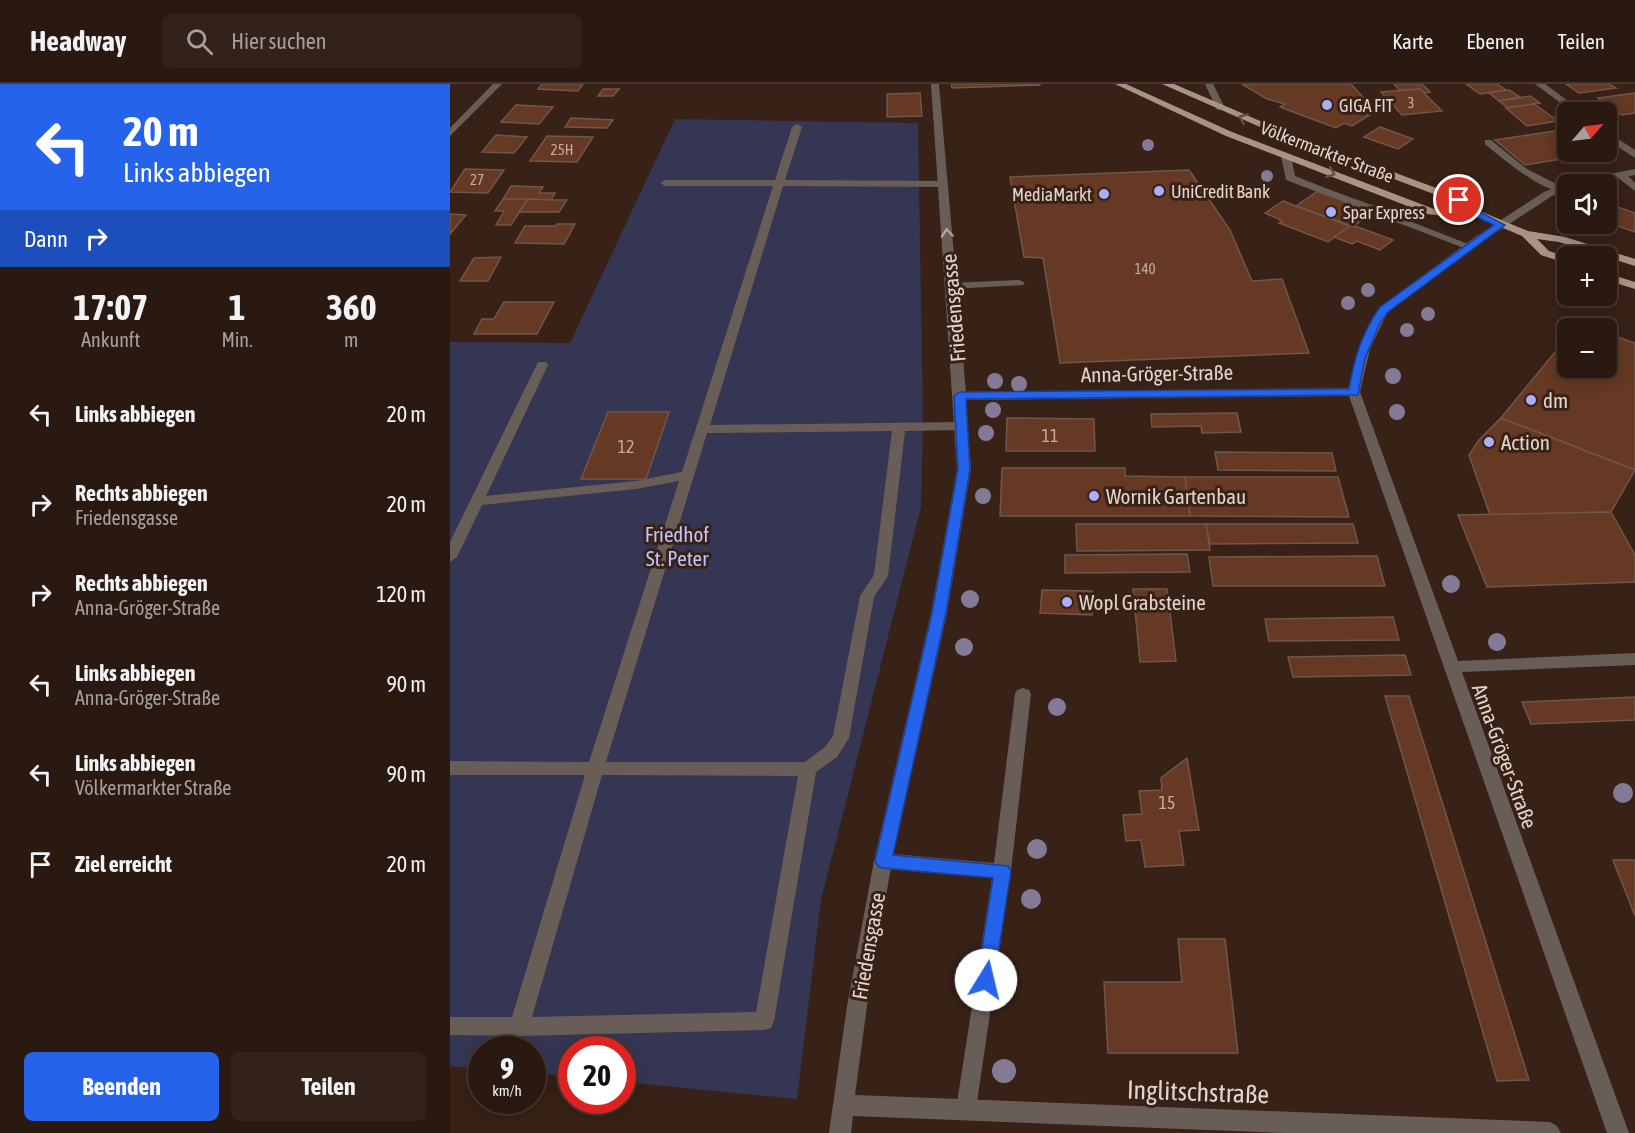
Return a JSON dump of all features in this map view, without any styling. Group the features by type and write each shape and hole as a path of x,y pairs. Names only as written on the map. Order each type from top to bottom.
{"main road":[{"name":"Völkermarkter Straße","path":"1119,84 1286,156 1432,212 1450,214 1471,211"},
{"name":"Völkermarkter Straße","path":"1166,84 1378,171 1459,200 1471,211 1500,225 1526,234 1561,239 1635,263"},
{"path":"1174,109 1198,99"},
{"name":"Völkermarkter Straße","path":"1526,234 1545,253 1557,257"},
{"path":"1617,280 1635,286"}],"street":[{"path":"450,133 498,84"},
{"name":"Friedensgasse","path":"840,1133 857,1006 883,861 939,613 964,469 935,84"},
{"path":"1209,84 1220,108"},
{"path":"1539,84 1564,102"},
{"path":"519,1027 595,769 797,127"},
{"path":"1488,142 1523,171 1557,185"},
{"path":"1617,142 1635,155"},
{"path":"1286,156 1290,178 1468,246"},
{"path":"1617,176 1635,172"},
{"path":"1620,175 1635,188"},
{"path":"665,183 943,184"},
{"name":"Anna-Gröger-Straße","path":"1557,191 1548,194 1468,246 1384,309 1374,323 1359,358 1354,392 1618,1133"},
{"path":"951,286 1019,283"},
{"path":"450,557 542,365"},
{"name":"Anna-Gröger-Straße","path":"960,396 1354,392"},
{"path":"702,429 962,426"},
{"path":"450,768 808,769 831,752 841,738 867,596 881,576 899,427"},
{"path":"477,501 636,485 687,475"},
{"path":"1450,666 1635,659"},
{"path":"966,1109 1002,871 1023,694"},
{"path":"450,1026 519,1027 764,1022 808,769"},
{"path":"883,861 1002,871"},
{"name":"Inglitschstraße","path":"843,1106 1551,1133"}],"green space":[{"name":"Friedhof St. Peter","path":"675,119 918,123 923,421 921,507 821,900 797,1099 636,1083 636,1036 558,1036 558,1076 546,1074 546,1036 468,1036 468,1068 450,1066 450,342 570,343"}],"building":[{"path":"542,84 583,84 578,91 538,89"},
{"path":"951,84 1040,84 1040,85 952,88"},
{"name":"GIGA FIT","path":"1242,84 1351,84 1371,106 1362,112 1371,114 1352,126 1344,123 1336,128 1280,107 1285,104 1267,99"},
{"path":"1394,84 1422,84 1430,92 1424,93 1420,89 1400,91"},
{"path":"1466,84 1497,84 1506,90 1480,94"},
{"path":"1566,84 1609,84 1616,88 1579,93"},
{"path":"603,89 619,89 613,96 598,96"},
{"path":"1420,89 1442,111 1402,115 1381,92"},
{"path":"1509,90 1520,97 1499,101 1489,93"},
{"path":"920,93 922,116 887,117 887,94"},
{"path":"1635,93 1635,113 1622,115 1617,111 1617,102 1604,102 1598,98"},
{"path":"1530,96 1540,103 1508,108 1499,101"},
{"path":"1534,104 1557,121 1527,126 1506,108"},
{"path":"516,105 553,107 539,124 501,122"},
{"path":"571,118 613,120 607,128 565,127"},
{"path":"1380,127 1413,139 1398,149 1364,137"},
{"path":"1557,131 1557,160 1525,165 1495,140"},
{"path":"496,135 527,137 514,153 482,152"},
{"path":"547,136 593,137 577,162 530,161"},
{"path":"465,169 504,170 488,193 450,192"},
{"path":"1189,170 1230,230 1252,281 1282,279 1309,353 1060,363 1043,258 1024,257 1010,177"},
{"path":"511,186 543,187 539,193 555,193 551,200 503,199"},
{"path":"1322,188 1378,208 1353,227 1296,206"},
{"path":"503,199 528,199 511,225 496,225 504,211 495,211"},
{"path":"528,199 567,200 559,212 519,212"},
{"path":"1283,201 1350,226 1328,242 1279,223 1283,221 1265,213"},
{"path":"1617,207 1635,213 1635,232 1617,226"},
{"path":"450,214 466,215 450,234"},
{"path":"557,224 575,224 564,244 515,243 525,226 556,226"},
{"path":"1350,226 1393,240 1380,250 1357,241 1352,244 1334,237"},
{"path":"501,257 488,281 460,281 474,258"},
{"path":"504,302 554,302 537,334 474,334 482,319 494,319"},
{"path":"1617,337 1635,343 1635,470 1501,418 1557,349 1557,378 1617,378"},
{"path":"608,412 669,412 646,479 581,479"},
{"path":"1237,413 1241,432 1202,433 1201,426 1152,427 1151,414"},
{"path":"1007,418 1094,419 1095,451 1006,451"},
{"path":"1501,418 1635,470 1611,512 1490,515 1469,455 1479,440"},
{"path":"1215,452 1332,453 1336,471 1218,470"},
{"name":"Wornik Gartenbau","path":"1002,468 1125,468 1125,476 1185,477 1190,516 1000,516"},
{"path":"1185,477 1338,477 1349,517 1190,516"},
{"path":"1611,512 1635,555 1635,582 1487,587 1458,515"},
{"path":"1076,524 1206,524 1210,550 1077,551"},
{"path":"1206,524 1353,524 1358,543 1210,544"},
{"path":"1187,554 1190,572 1065,573 1065,555"},
{"path":"1377,556 1385,586 1213,586 1209,557"},
{"path":"1133,589 1167,589 1176,661 1140,662"},
{"name":"Wopl Grabsteine","path":"1042,590 1092,591 1092,615 1040,613"},
{"path":"1393,617 1399,640 1269,641 1265,619"},
{"path":"1405,655 1411,675 1293,677 1288,657"},
{"path":"1385,696 1409,696 1529,1080 1497,1081"},
{"path":"1635,697 1635,720 1531,724 1522,702"},
{"path":"1187,758 1199,830 1179,831 1184,865 1145,867 1141,840 1126,841 1123,815 1142,814 1139,791 1162,790 1161,778"},
{"path":"1613,860 1635,860 1635,916"},
{"path":"1178,939 1225,939 1238,1053 1108,1053 1104,982 1182,982"}],"place":[{"name":"GIGA FIT","path":"1327,105"},
{"name":"UniCredit Bank","path":"1159,191"},
{"name":"MediaMarkt","path":"1104,194"},
{"name":"Spar Express","path":"1331,212"},
{"name":"dm","path":"1531,400"},
{"name":"Action","path":"1489,442"},
{"name":"Wornik Gartenbau","path":"1094,496"},
{"name":"Wopl Grabsteine","path":"1067,602"}],"route":[{"path":"986,980 1002,871 883,861 939,613 964,469 960,396 1354,392 1359,358 1374,323 1384,309 1500,225 1471,211 1459,200"}]}
